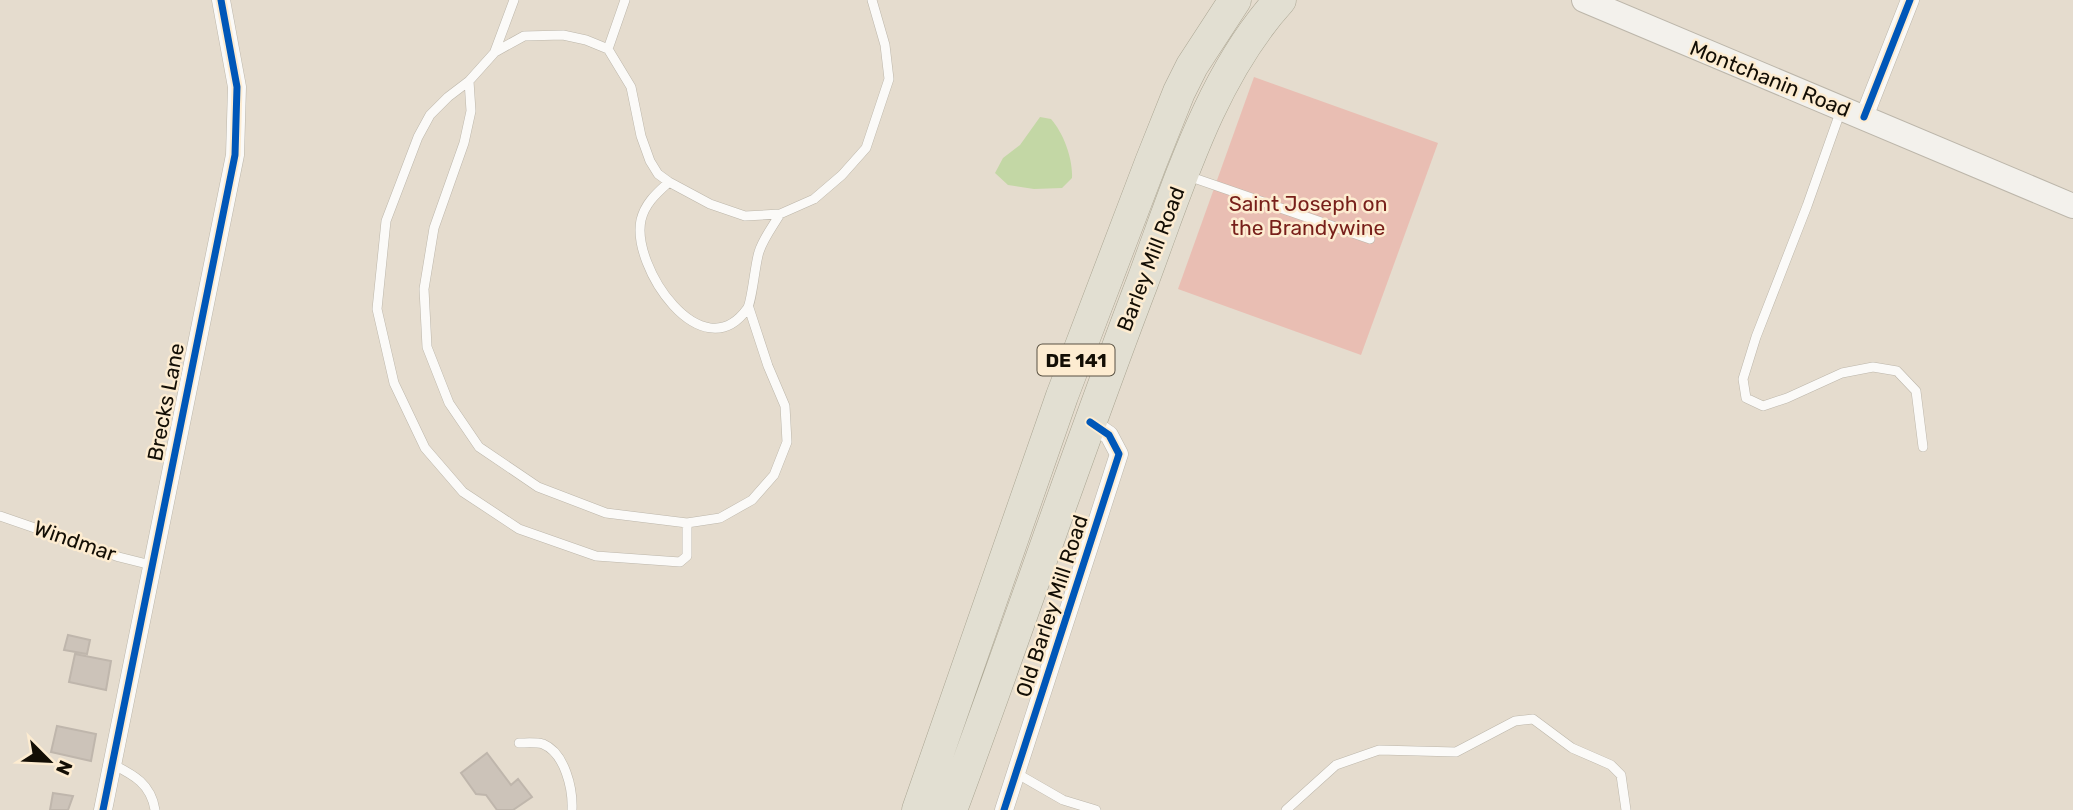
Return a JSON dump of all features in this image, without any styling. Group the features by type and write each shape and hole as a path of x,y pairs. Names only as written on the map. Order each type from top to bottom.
{"highway":[{"name":"Barley Mill Road","path":"918,810 1062,396 1179,92 1205,44 1236,0"},
{"name":"Barley Mill Road","path":"951,810 1090,422 1183,174 1219,90 1240,54 1280,0"},
{"path":"1090,422 1080,404 1079,388 1088,356 1126,258 1136,203"}],"main road":[{"name":"Montchanin Road","path":"1584,0 2073,205"}],"street":[{"name":"Brecks Lane","path":"103,810 235,155 237,87 221,0"},
{"path":"1853,113 1910,0"},
{"name":"Old Barley Mill Road","path":"1004,810 1119,454 1109,435 1090,422"}],"lane":[{"path":"495,52 514,0"},
{"path":"608,49 625,0"},
{"path":"687,523 687,556 680,562 596,556 519,529 463,492 425,448 394,383 377,309 386,221 418,137 430,115 469,81 495,52 524,36 563,35 608,49 631,87 640,136 650,161 658,174 669,182 710,204 745,216 780,214 814,200 842,175 866,148 888,79 885,45 872,0"},
{"path":"469,81 471,111 464,143 434,228 424,289 427,347 449,403 479,447 538,487 606,513 687,523 720,518 752,500 774,475 787,442 785,406 748,308 760,248 780,214"},
{"path":"1853,113 1807,206 1756,337 1743,379 1746,398 1763,406 1842,373 1873,367 1897,370 1916,391 1923,447"},
{"path":"1183,174 1370,239"},
{"path":"669,182 651,199 641,220 641,249 658,284 682,316 698,325 720,330 748,308"},
{"name":"Windmar","path":"0,516 119,557 152,565"},
{"path":"1286,810 1336,765 1379,750 1456,752 1516,721 1533,719 1572,748 1611,765 1621,775 1626,810"},
{"path":"519,743 541,744 555,752 571,788 572,810"},
{"path":"112,764 135,776 146,786 153,798 155,810"},
{"path":"1016,773 1063,800 1096,810"}],"green space":[{"name":"Saint Joseph on the Brandywine","path":"1254,77 1438,143 1361,355 1178,289"}],"shaded area":[{"path":"1040,117 1051,119 1064,139 1072,178 1062,188 1034,189 1008,185 995,173 1003,158 1020,145"}],"building":[{"path":"68,635 90,640 87,654 64,650"},
{"path":"75,654 111,661 106,690 69,682"},
{"path":"57,726 96,734 91,761 51,752"},
{"path":"487,753 511,785 518,779 532,797 513,810 497,810 486,795 476,794 461,773"},
{"path":"53,793 73,796 68,810 50,810"}],"cycle path":[{"path":"103,810 235,155 237,87 221,0"},
{"path":"1864,117 1910,0"},
{"path":"1004,810 1119,454 1109,435 1090,422"}]}
